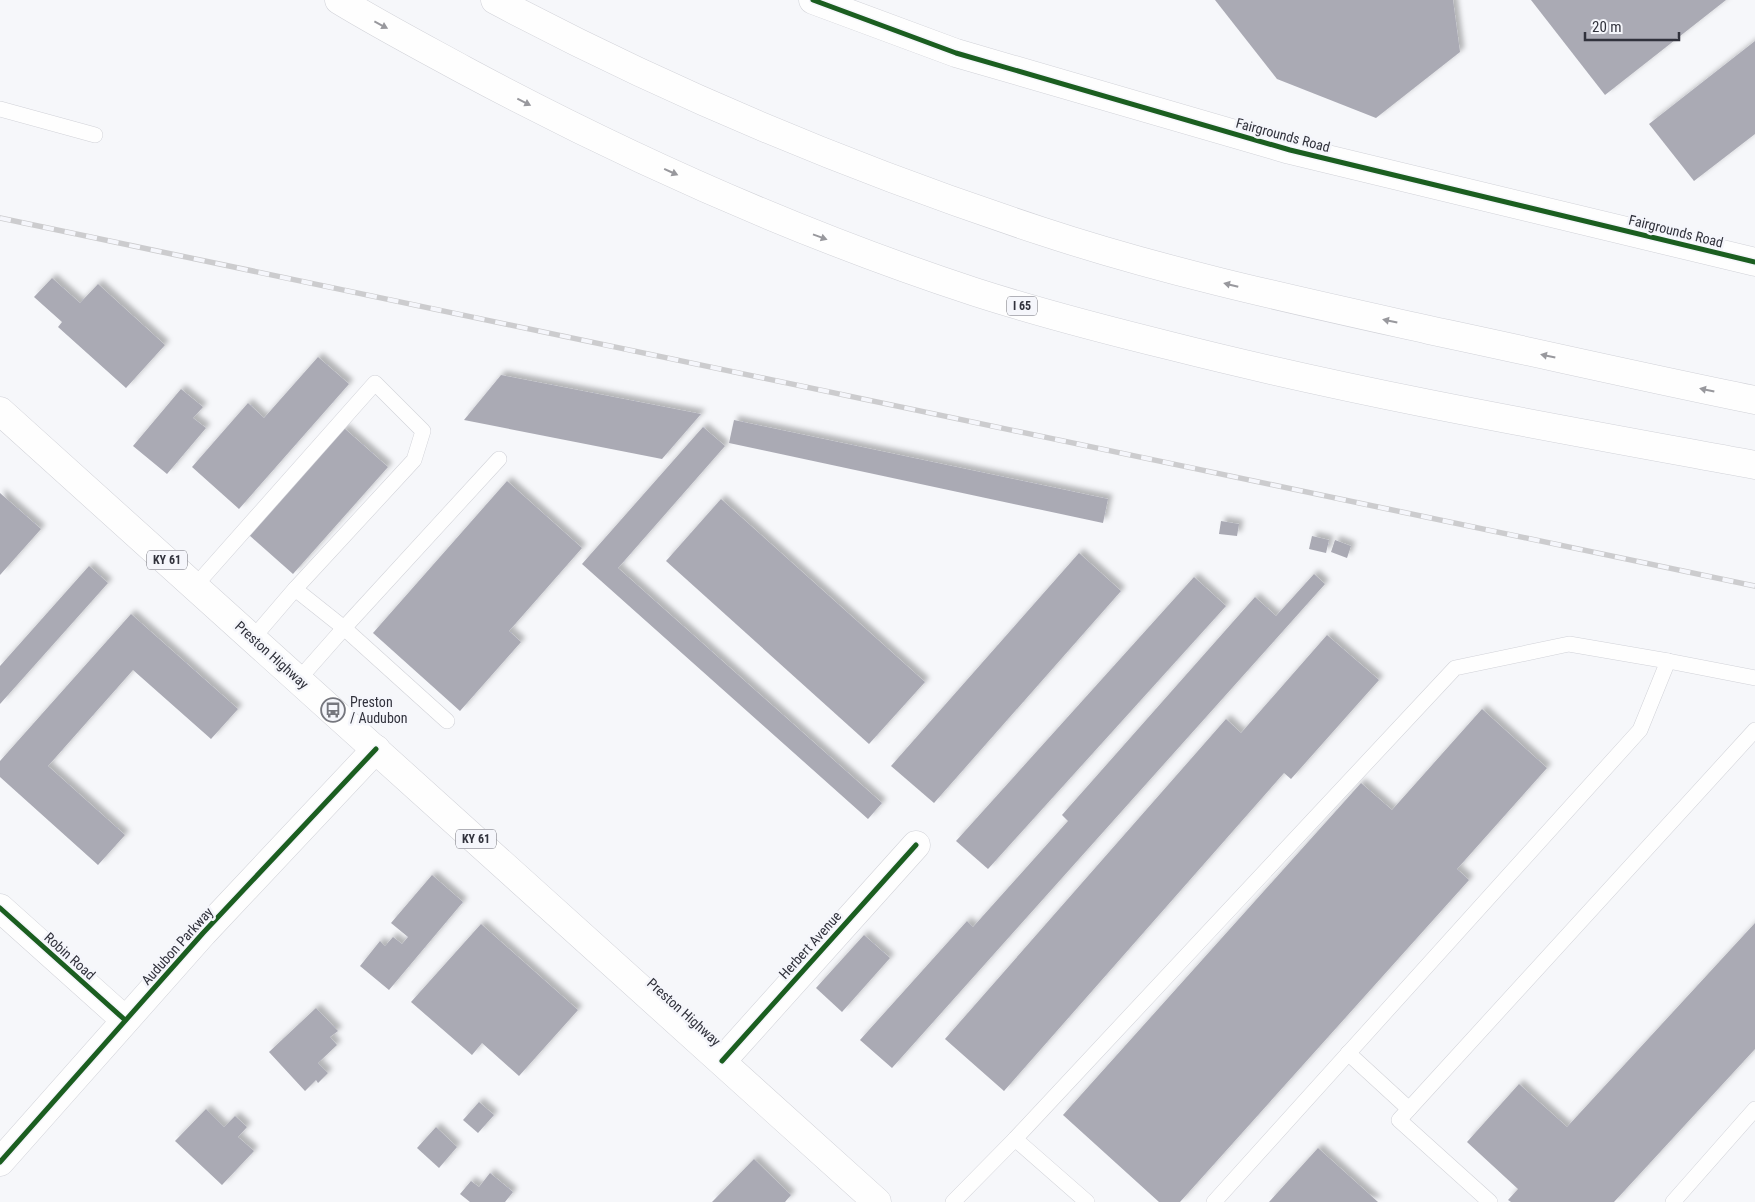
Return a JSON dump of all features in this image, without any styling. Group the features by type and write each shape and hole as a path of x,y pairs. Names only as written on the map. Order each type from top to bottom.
{"main road":[{"name":"I 65","path":"339,0 506,92 608,144 814,235 976,292 1089,326 1270,371 1452,408 1755,465"},
{"path":"495,0 536,22 700,101 867,170 1042,231 1162,267 1284,298 1755,400"},
{"name":"Fairgrounds Road","path":"813,0 956,53 1290,150 1755,262"},
{"name":"Preston Highway","path":"0,411 376,748 877,1202"},
{"name":"Audubon Parkway","path":"0,1162 203,933 376,748"},
{"name":"Herbert Avenue","path":"722,1061 916,845"},
{"name":"Robin Road","path":"0,908 125,1020"}],"lane":[{"path":"0,109 95,134"},
{"path":"195,586 375,383 423,431 414,460 252,638"},
{"path":"298,680 499,459"},
{"path":"295,589 344,628 447,721"},
{"path":"953,1202 1015,1139 1455,668 1569,644 1755,678"},
{"path":"1214,1202 1640,730 1668,661"},
{"path":"1484,1200 1399,1120 1755,730"},
{"path":"1348,1053 1409,1109"},
{"path":"1673,1202 1755,1109"},
{"path":"1015,1139 1087,1202"}],"building":[{"path":"1215,0 1453,0 1460,52 1376,118 1277,79"},
{"path":"1531,0 1726,0 1605,95"},
{"path":"1755,41 1755,134 1694,181 1649,124"},
{"path":"52,278 80,303 98,284 165,345 126,388 58,327 62,322 34,297"},
{"path":"318,357 349,384 239,509 192,467 248,403 264,418"},
{"path":"501,375 701,414 662,459 464,420"},
{"path":"181,389 203,407 193,418 206,428 167,474 133,446"},
{"path":"734,420 1108,499 1103,523 729,443"},
{"path":"703,427 725,446 618,568 882,803 868,819 582,564"},
{"path":"344,428 388,467 293,574 249,535"},
{"path":"507,481 582,548 509,631 521,642 460,711 373,633"},
{"path":"0,493 41,529 0,575"},
{"path":"721,499 925,682 869,744 666,561"},
{"path":"1221,521 1239,524 1237,536 1219,534"},
{"path":"1312,536 1329,540 1326,553 1309,549"},
{"path":"1335,540 1351,546 1347,558 1331,552"},
{"path":"1079,553 1121,591 934,803 891,766"},
{"path":"89,566 108,583 0,704 0,666"},
{"path":"1314,574 1325,584 892,1068 860,1040 967,921 973,927 1068,821 1062,815 1255,597 1276,616"},
{"path":"1194,577 1226,606 988,869 956,841"},
{"path":"131,614 238,709 211,739 133,670 48,766 125,835 98,865 0,777 0,761"},
{"path":"1327,635 1379,680 1291,779 1284,773 1004,1091 945,1039 1226,719 1241,733"},
{"path":"1482,709 1547,768 1457,869 1469,880 1180,1202 1159,1202 1063,1115 1361,783 1392,810"},
{"path":"432,875 463,902 389,990 360,966 380,941 385,946 393,937 402,944 408,937 391,923"},
{"path":"1755,923 1755,1049 1614,1202 1511,1202 1508,1200 1518,1189 1467,1142 1519,1084 1567,1127"},
{"path":"481,924 578,1010 519,1076 482,1043 472,1055 411,1002"},
{"path":"864,935 890,958 842,1012 816,988"},
{"path":"316,1008 338,1031 330,1037 337,1045 318,1063 328,1073 318,1083 316,1080 305,1091 269,1052"},
{"path":"479,1102 494,1115 478,1133 463,1120"},
{"path":"206,1109 224,1127 235,1116 247,1127 238,1137 254,1151 222,1185 175,1141"},
{"path":"436,1127 457,1147 439,1168 417,1148"},
{"path":"1318,1148 1378,1202 1269,1202"},
{"path":"754,1159 791,1195 785,1202 712,1202"},
{"path":"490,1173 513,1192 505,1202 470,1202 460,1194 471,1181 479,1187"}],"railway":[{"path":"0,218 1755,586"}],"cycle path":[{"path":"813,0 956,53 1290,150 1755,262"},
{"path":"0,1162 203,933 376,749"},
{"path":"722,1061 916,845"},
{"path":"0,908 125,1020"}],"place":[{"name":"Preston / Audubon","path":"333,710"}]}
